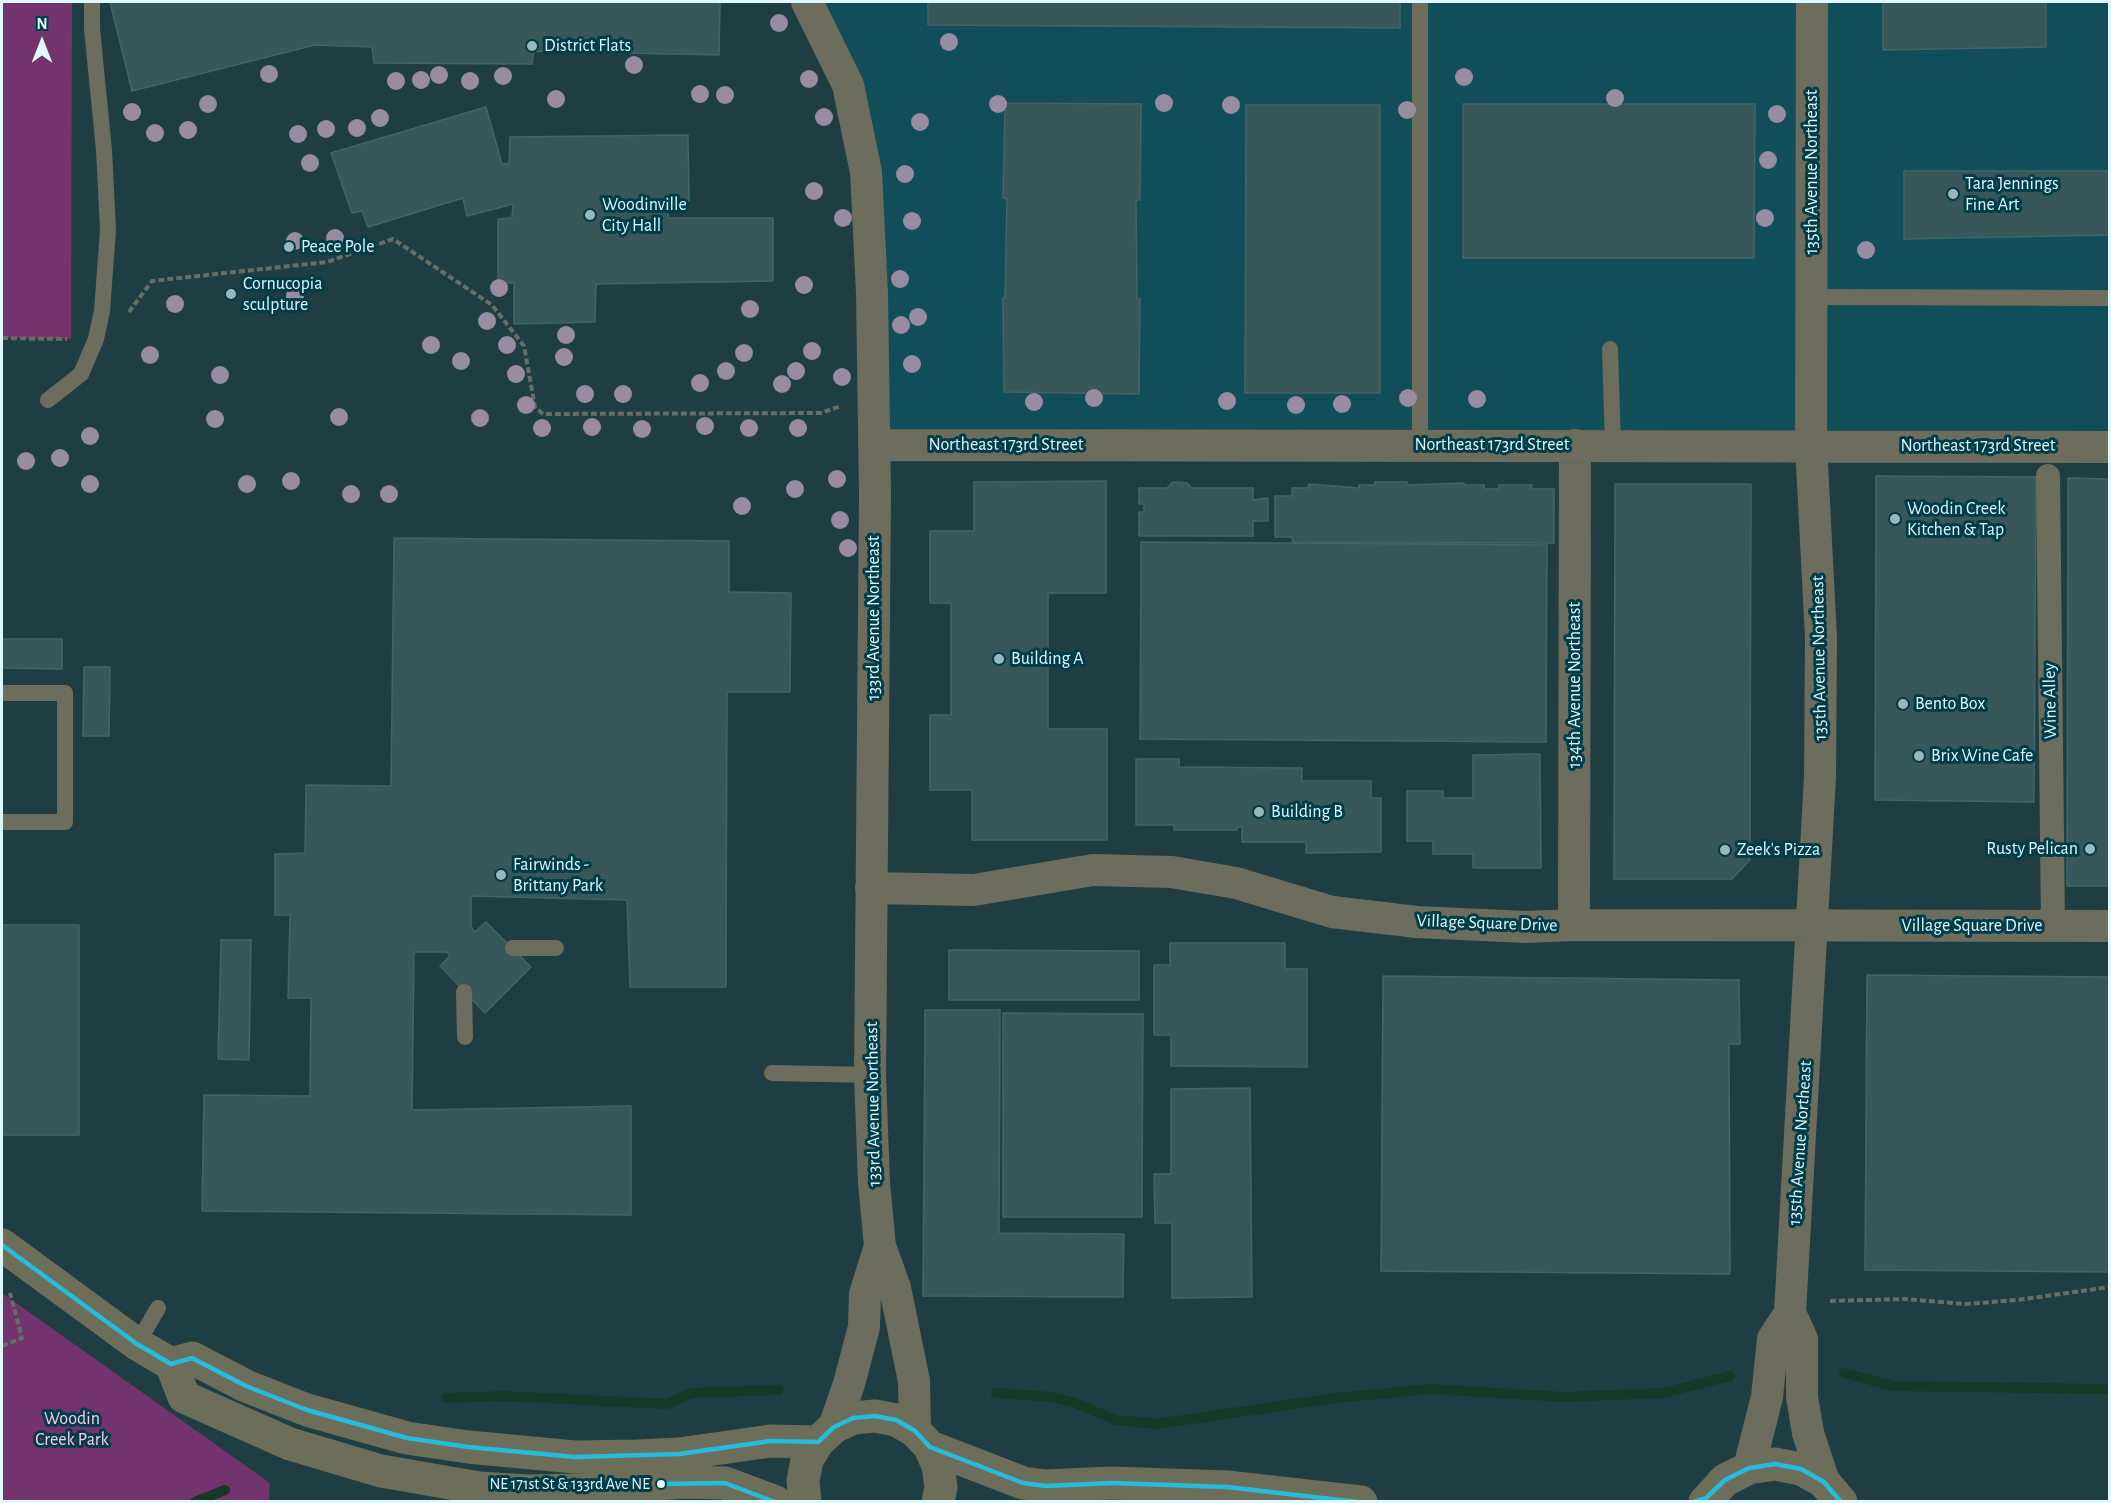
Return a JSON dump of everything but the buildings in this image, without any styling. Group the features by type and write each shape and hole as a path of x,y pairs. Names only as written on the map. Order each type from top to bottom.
{"main road":[{"path":"2,1245 137,1344 171,1364 184,1397 290,1444 381,1471 479,1488 529,1491 585,1490 683,1482 724,1483 776,1502"},
{"path":"171,1364 192,1359 246,1386 307,1410 407,1438 468,1447 575,1457 679,1454 826,1435"},
{"path":"805,1502 803,1481 807,1460 826,1435 853,1418 875,1416 896,1420 922,1439 1023,1483 1227,1487 1361,1502"},
{"path":"922,1439 938,1466 941,1487 938,1502"},
{"path":"1701,1500 1725,1480 1749,1468 1775,1464 1801,1469 1832,1492"}],"street":[{"name":"133rd Avenue Northeast","path":"807,2 848,86 866,172 874,445 870,1075 874,1183 880,1246 896,1288 914,1381 922,1439"},
{"name":"135th Avenue Northeast","path":"1812,2 1811,445 1821,638 1820,777 1814,925 1790,1313 1802,1339 1802,1397 1808,1433 1832,1492"},
{"name":"Northeast 173rd Street","path":"874,445 2109,447"},
{"name":"134th Avenue Northeast","path":"1574,925 1575,445"},
{"name":"Wine Alley","path":"2048,476 2053,926"},
{"name":"Village Square Drive","path":"871,888 974,890 1093,870 1172,872 1236,883 1332,912 1428,922 1526,927 1574,925 2109,926"},
{"name":"133rd Avenue Northeast","path":"826,1435 849,1384 864,1327 864,1294 880,1246"},
{"name":"135th Avenue Northeast","path":"1749,1468 1767,1397 1773,1339 1790,1313"}],"lane":[{"path":"48,400 81,374 96,339 102,311 108,230 104,150 92,29 92,2"},
{"path":"1420,2 1420,445"},
{"path":"1812,297 2109,298"},
{"path":"1610,350 1613,445"},
{"path":"2,693 65,693 65,822 2,822"},
{"path":"513,948 556,948"},
{"path":"464,992 465,1037"},
{"path":"772,1073 870,1075"},
{"path":"137,1344 158,1308"}],"path":[{"path":"2,338 109,339 152,281 327,262 393,239 492,305 524,346 535,406 543,414 820,413 842,406 852,406"},
{"path":"2,1346 22,1338 7,1284"},
{"path":"1830,1301 1905,1299 1966,1304 2017,1300 2109,1287"}],"shaded area":[{"path":"807,2 2109,2 2109,445 874,445 866,172"}],"green space":[{"path":"2,2 72,2 71,339 2,338"},
{"name":"Woodin Creek Park","path":"2,1293 270,1483 269,1501 2,1501"}],"waterway":[{"path":"1844,1373 1893,1386 2110,1389"},
{"path":"996,1393 1052,1397 1075,1403 1116,1420 1157,1424 1335,1398 1430,1389 1564,1397 1663,1393 1730,1376"},
{"path":"446,1398 504,1396 667,1404 691,1393 779,1390"},
{"path":"195,1502 225,1490"}],"transit line":[{"path":"2,1245 137,1344 171,1364"},
{"path":"171,1364 192,1358 246,1386 307,1410 407,1438 468,1447 575,1457 679,1454 771,1441 818,1442 834,1427 853,1418 875,1416 896,1420 915,1431 930,1447 1023,1483 1046,1486 1112,1483 1227,1487 1357,1502"},
{"path":"1694,1502 1706,1498 1725,1480 1749,1468 1775,1464 1801,1469 1824,1482 1841,1502"},
{"path":"661,1484 725,1483 775,1502"}],"place":[{"name":"District Flats","path":"532,46"},
{"name":"Tara Jennings Fine Art","path":"1953,194"},
{"name":"Woodinville City Hall","path":"590,215"},
{"name":"Peace Pole","path":"289,247"},
{"name":"Cornucopia sculpture","path":"231,294"},
{"name":"Woodin Creek Kitchen & Tap","path":"1895,519"},
{"name":"Building A","path":"999,659"},
{"name":"Bento Box","path":"1903,704"},
{"name":"Brix Wine Cafe","path":"1919,756"},
{"name":"Building B","path":"1259,812"},
{"name":"Rusty Pelican","path":"2090,849"},
{"name":"Zeek's Pizza","path":"1725,850"},
{"name":"Fairwinds - Brittany Park","path":"501,875"},
{"name":"NE 171st St & 133rd Ave NE","path":"661,1484"}]}
